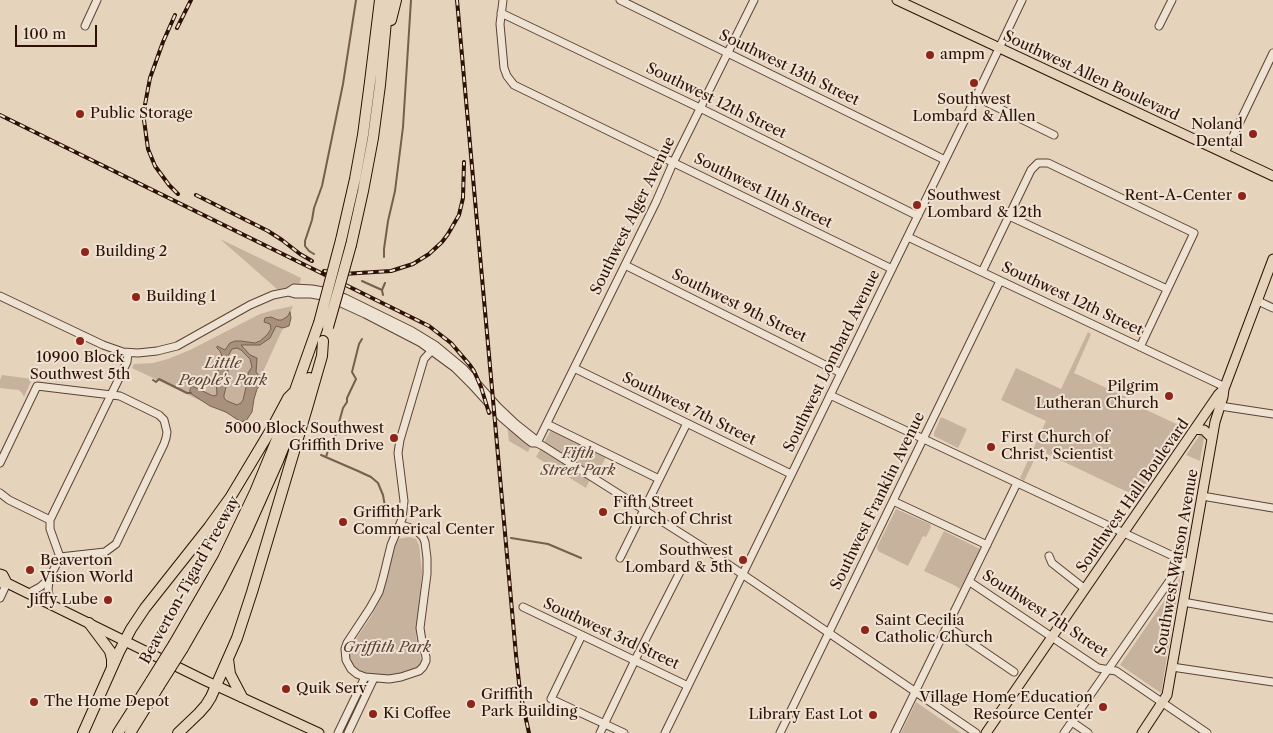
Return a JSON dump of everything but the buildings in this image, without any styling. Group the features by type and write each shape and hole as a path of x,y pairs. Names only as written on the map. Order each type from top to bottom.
{"highway":[{"path":"374,0 377,15"},
{"name":"Beaverton-Tigard Freeway","path":"346,242 363,135 380,0"},
{"name":"Beaverton-Tigard Freeway","path":"178,646 255,492 323,325 346,242 363,191 380,85 388,0"},
{"path":"385,32 391,21 396,0"},
{"name":"Beaverton-Tigard Freeway","path":"130,733 155,684 218,587 245,535 288,435 323,341 323,325"},
{"path":"178,733 206,705 242,623 322,356 323,341"},
{"path":"83,733 131,629 210,527 230,498 288,398 296,390"},
{"path":"89,623 110,651 112,668"},
{"path":"228,658 230,674 242,697"},
{"name":"Beaverton-Tigard Freeway","path":"118,733 155,684"}],"main road":[{"name":"Southwest Allen Boulevard","path":"896,0 1273,176"},
{"name":"Southwest Hall Boulevard","path":"986,733 1224,388 1273,259"},
{"name":"Southwest Watson Avenue","path":"1142,733 1167,695 1212,438 1224,388"},
{"path":"1195,429 1204,430 1212,438"},
{"path":"0,574 3,575 4,583 29,593 124,641 319,733"}],"street":[{"path":"85,26 97,0"},
{"path":"501,13 503,0"},
{"name":"Southwest 13th Street","path":"620,0 945,160"},
{"name":"Southwest Alger Avenue","path":"537,443 753,0"},
{"name":"Southwest Lombard Avenue","path":"665,733 1022,0"},
{"path":"1159,26 1172,0"},
{"name":"Southwest 11th Street","path":"501,13 500,24 504,68 514,85 892,269"},
{"name":"Southwest 12th Street","path":"501,13 700,108 918,216"},
{"path":"1225,154 1273,53"},
{"path":"976,97 1054,134"},
{"path":"982,272 1031,170 1038,163 1048,163 1194,233 1140,346"},
{"path":"1009,216 1167,289"},
{"name":"Southwest 12th Street","path":"908,237 1140,346 1224,388"},
{"name":"Southwest 9th Street","path":"625,265 841,373"},
{"name":"Southwest Franklin Avenue","path":"780,733 1000,281"},
{"path":"0,296 103,346 128,353 151,352 176,346 258,300 288,292 294,288 312,289 337,295 412,331 467,379 508,424 532,443 537,443 742,574 976,733"},
{"path":"1258,301 1273,308"},
{"path":"400,525 418,532 425,542 427,574 420,628 426,661 418,671 406,676 389,679 374,678 357,674 351,669 346,660 345,650 347,643 379,592 391,544 400,525 404,509 398,453 400,440 424,359 433,348"},
{"path":"29,593 40,587 48,579 60,557 50,529 50,520 127,362 128,353"},
{"name":"Southwest 7th Street","path":"574,368 791,474"},
{"path":"0,463 38,386 120,396 159,415 166,424 164,444 116,544 105,552 60,557"},
{"path":"830,395 1190,564"},
{"path":"1220,406 1273,414"},
{"path":"620,558 687,423"},
{"path":"547,424 659,479"},
{"path":"896,733 1017,483"},
{"path":"0,493 9,500 50,520"},
{"path":"1202,496 1273,508"},
{"path":"893,501 987,545"},
{"path":"1048,556 1052,563 1086,589"},
{"path":"1064,733 1177,570 1190,564"},
{"path":"600,733 682,568"},
{"path":"48,579 48,591 52,605"},
{"name":"Southwest 7th Street","path":"970,582 1098,668 1116,671 1207,733"},
{"path":"0,598 4,583"},
{"path":"1183,602 1273,618"},
{"name":"Southwest 3rd Street","path":"523,608 688,686"},
{"path":"948,626 1014,672"},
{"path":"582,636 551,699 624,733"},
{"path":"1172,667 1273,682"},
{"path":"338,733 365,676"},
{"path":"348,733 374,678"},
{"path":"1072,722 1088,733"}],"green space":[{"path":"220,239 301,278 299,287 277,289"},
{"name":"Little People's Park","path":"293,306 241,420 132,368 134,364 153,363 168,359 190,350 260,314"},
{"path":"1088,332 1091,334 1074,373 1126,397 1125,400 1185,428 1138,497 1039,450 1024,481 1020,478 1046,421 1001,400 1016,368 1061,389"},
{"path":"2,375 32,379 24,397 19,390 0,388"},
{"path":"941,417 967,429 958,448 934,436"},
{"name":"Fifth Street Park","path":"507,423 535,436 528,452 509,441"},
{"path":"1206,426 1200,461 1186,455"},
{"name":"Fifth Street Park","path":"551,430 606,457 597,474 593,473 586,488 536,457"},
{"path":"896,509 930,524 931,527 926,537 923,536 908,566 878,551 877,547"},
{"path":"944,531 980,549 960,589 924,571"},
{"name":"Griffith Park","path":"410,537 416,539 419,545 422,573 416,637 421,664 418,669 401,676 372,677 356,670 349,660 350,648 372,615 382,595 396,543 399,539"},
{"path":"1180,578 1161,693 1120,665"},
{"path":"916,702 961,733 901,733"}],"shaded area":[{"path":"290,312 289,326 283,328 276,326 270,338 260,345 241,345 250,355 257,358 256,372 262,380 257,389 252,412 246,421 238,420 226,412 210,406 190,393 192,386 213,396 217,395 216,379 222,356 217,346 225,350 230,343 235,341 255,343 260,341 271,329 270,324 264,322 265,318 271,317 282,320","holes":["237,348 250,359 252,367 248,373 249,382 243,400 237,405 224,398 229,376 226,361 232,349"]}],"waterway":[{"path":"314,254 305,246 305,241 322,186 343,84 356,0"},
{"path":"384,257 403,127 411,0"},
{"path":"362,281 382,290"},
{"path":"383,295 382,290 385,283"},
{"path":"326,457 330,444 335,437 343,408 356,379 352,372 362,339"},
{"path":"153,380 156,382 159,379 187,393 191,393"},
{"path":"244,421 250,423"},
{"path":"321,455 371,477 378,483 383,495 387,518"},
{"path":"511,538 548,544 581,558"}],"railway":[{"path":"177,28 191,0"},
{"path":"457,0 516,655 520,692 529,733"},
{"path":"175,15 150,78 144,120 148,149 155,166 178,194"},
{"path":"0,115 429,326 451,343 474,371 489,413"},
{"path":"324,271 343,274 391,271 413,264 429,254 442,242 459,215 463,198 464,162"},
{"path":"196,195 268,231 312,261"}],"place":[{"name":"ampm","path":"930,55"},
{"name":"Southwest Lombard & Allen","path":"974,83"},
{"name":"Public Storage","path":"80,114"},
{"name":"Noland Dental","path":"1253,134"},
{"name":"Rent-A-Center","path":"1242,196"},
{"name":"Southwest Lombard & 12th","path":"917,205"},
{"name":"Building 2","path":"85,252"},
{"name":"Building 1","path":"136,297"},
{"name":"10900 Block Southwest 5th","path":"80,341"},
{"name":"Pilgrim Lutheran Church","path":"1169,396"},
{"name":"5000 Block Southwest Griffith Drive","path":"394,438"},
{"name":"First Church of Christ, Scientist","path":"991,447"},
{"name":"Fifth Street Church of Christ","path":"603,512"},
{"name":"Griffith Park Commerical Center","path":"343,522"},
{"name":"Southwest Lombard & 5th","path":"743,560"},
{"name":"Beaverton Vision World","path":"30,570"},
{"name":"Jiffy Lube","path":"108,600"},
{"name":"Saint Cecilia Catholic Church","path":"865,630"},
{"name":"Quik Serv","path":"286,689"},
{"name":"The Home Depot","path":"34,702"},
{"name":"Griffith Park Building","path":"471,704"},
{"name":"Village Home Education Resource Center","path":"1103,707"},
{"name":"Ki Coffee","path":"373,714"},
{"name":"Library East Lot","path":"873,715"}]}
